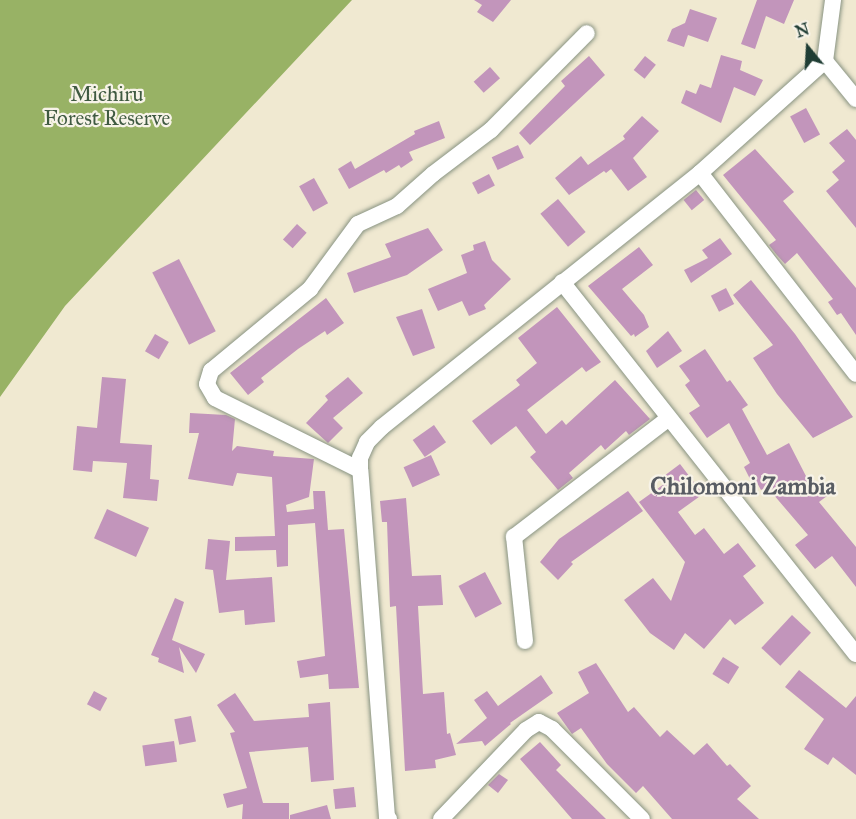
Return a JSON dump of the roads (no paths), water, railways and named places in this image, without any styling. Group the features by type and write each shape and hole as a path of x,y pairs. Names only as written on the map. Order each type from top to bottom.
{"street":[{"path":"387,818 360,470 360,458 367,442 382,427 700,173 825,61 833,0"},
{"path":"360,470 215,398 207,384 211,371 310,289 358,224 397,206 432,174 491,130 587,33"},
{"path":"825,61 856,99"},
{"path":"700,173 856,374"},
{"path":"562,282 856,654"},
{"path":"525,641 514,537 669,418"},
{"path":"441,819 526,730 539,723 552,729 642,819"}],"district":[{"name":"Chilomoni Zambia","path":"743,487"}],"park label":[{"name":"Michiru Forest Reserve","path":"107,106"}]}
